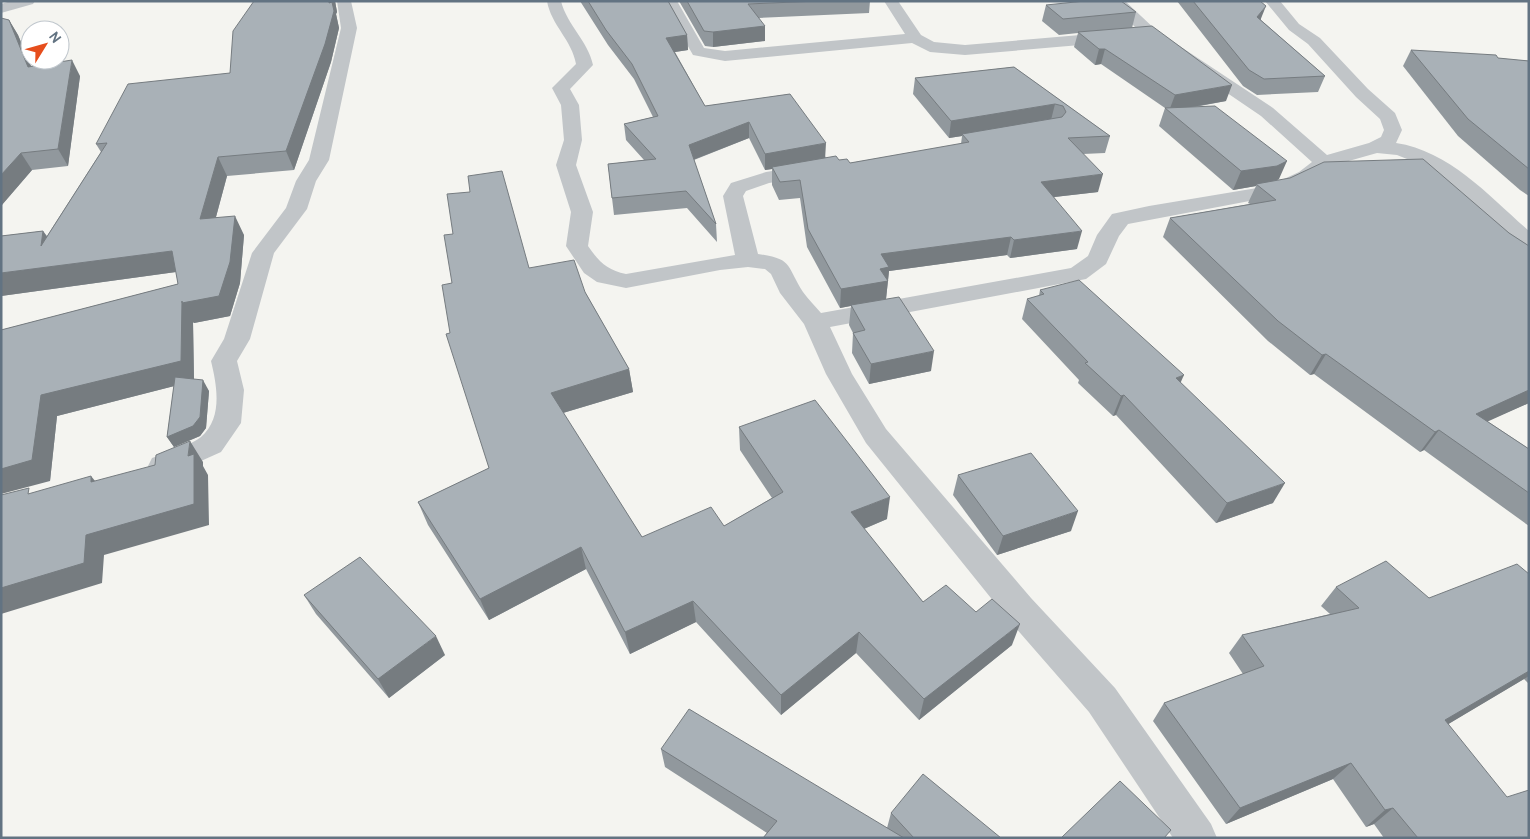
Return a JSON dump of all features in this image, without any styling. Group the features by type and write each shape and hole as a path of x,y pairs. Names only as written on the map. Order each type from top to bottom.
{"street":[{"path":"1,8 28,1"},
{"path":"140,472 166,465 211,445 227,423 231,390 224,361 237,339 263,253 296,209 306,182 319,160 349,28 344,1"},
{"path":"554,1 561,18 584,57 585,65 561,88 570,105 573,140 566,165 582,212 577,246 592,268 605,277 626,281 720,263 748,260 771,263 782,270 792,293 815,322 839,374 876,436 1019,608 1102,700 1197,838"},
{"path":"669,1 677,10 692,43 699,52 725,56 915,38"},
{"path":"1116,1 1151,34 1267,112 1324,162"},
{"path":"815,322 1078,274 1098,259 1108,235 1120,219 1149,212 1274,191 1306,176 1324,162 1376,147 1389,140 1393,130 1389,117 1362,93 1314,41 1294,27 1272,1"},
{"path":"891,2 915,38 930,47 965,50 1151,34"},
{"path":"1376,147 1400,149 1439,166 1479,198 1529,243"},
{"path":"748,260 733,196 738,187 766,178 825,168"}],"building":[{"path":"254,1 329,1 329,3 332,2 334,11 325,44 286,151 218,157 200,219 235,216 230,262 219,296 182,303 182,301 181,361 41,395 32,460 1,469 1,330 178,284 172,251 1,273 1,236 43,231 41,246 107,143 96,144 128,84 230,73 233,31"},
{"path":"588,1 668,1 687,35 666,38 705,106 790,94 826,143 765,154 749,122 689,145 716,224 686,191 612,198 608,164 656,159 624,124 658,116 632,64 606,30"},
{"path":"687,1 818,1 748,4 765,26 713,32 704,31"},
{"path":"1085,1 1121,1 1136,12 1063,19 1046,5"},
{"path":"1193,1 1260,1 1266,6 1257,17 1325,76 1264,79 1249,70"},
{"path":"1,18 9,20 20,47 20,70 70,70 70,60 72,60 58,149 21,153 1,175"},
{"path":"1152,26 1232,85 1175,95 1105,49 1099,49 1078,32"},
{"path":"1411,50 1496,55 1498,58 1529,61 1529,169 1468,119"},
{"path":"1014,67 1110,136 1068,138 1103,174 1041,182 1082,231 1014,240 1011,237 881,254 889,267 880,269 888,281 841,289 808,229 800,180 780,182 772,167 836,156 839,160 847,159 850,163 969,142 962,134 1062,117 1066,112 1063,106 1055,104 951,121 915,78"},
{"path":"1215,106 1287,161 1277,166 1241,171 1165,108"},
{"path":"1423,159 1509,233 1529,246 1529,390 1476,414 1529,449 1529,493 1439,430 1435,432 1326,354 1322,355 1278,321 1170,218 1276,200 1256,184 1290,178 1324,162"},
{"path":"502,171 529,268 574,260 585,292 629,369 551,393 642,537 711,507 724,526 783,492 739,427 815,400 890,497 851,512 923,602 946,585 976,612 992,599 1020,624 924,699 859,632 781,695 693,601 625,632 581,547 480,599 418,502 489,468 446,334 450,333 442,285 452,283 444,235 453,234 447,194 470,192 468,176"},
{"path":"1079,280 1184,375 1176,378 1285,483 1227,503 1124,395 1121,396 1085,363 1088,362 1027,299 1044,294 1040,290"},
{"path":"899,297 934,351 871,364 853,333 865,330 851,305"},
{"path":"175,377 203,380 200,417 193,426 167,437"},
{"path":"190,441 188,456 194,454 194,504 86,535 84,563 1,588 1,495 29,488 28,494 91,476 91,482 155,465 156,455"},
{"path":"1031,453 1078,511 1003,536 958,475"},
{"path":"360,557 436,636 378,679 304,595"},
{"path":"1386,561 1429,598 1517,564 1529,574 1529,671 1445,720 1507,797 1529,790 1529,838 1418,838 1393,808 1385,810 1351,763 1240,808 1164,703 1264,666 1242,635 1359,608 1336,587"},
{"path":"689,709 904,838 763,838 777,821 661,749"},
{"path":"923,774 1001,838 914,838 891,813"},
{"path":"1120,781 1171,830 1164,838 1061,838"}]}
